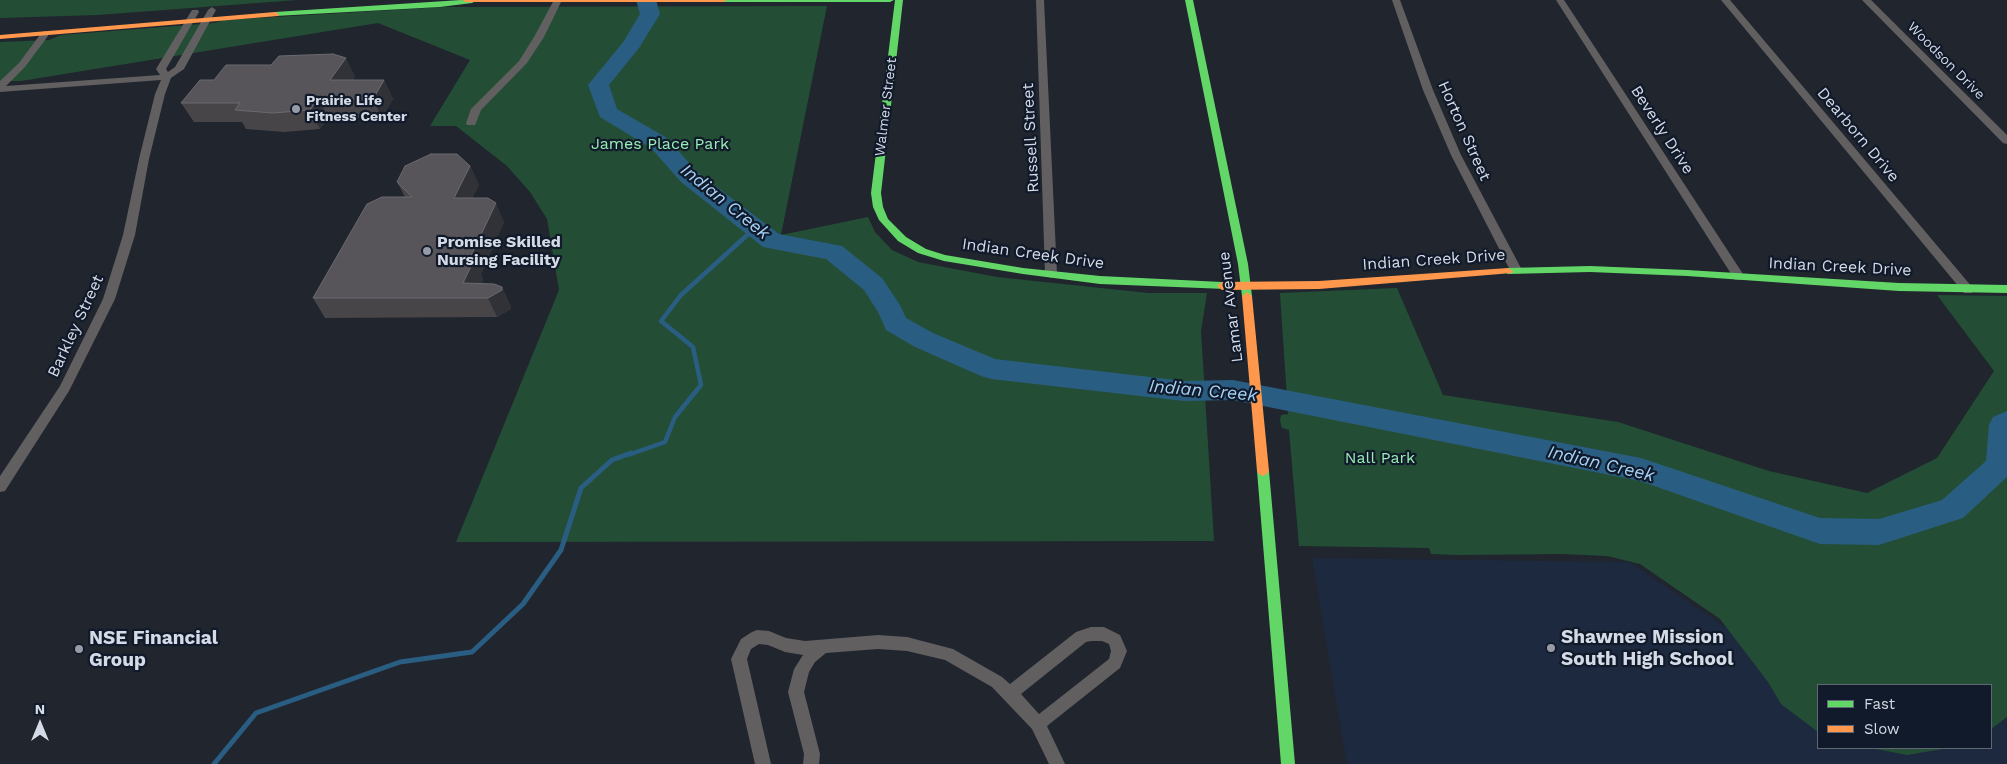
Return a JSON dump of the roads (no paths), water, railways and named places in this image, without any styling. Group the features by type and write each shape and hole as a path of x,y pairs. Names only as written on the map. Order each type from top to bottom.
{"street":[{"path":"0,37 45,34 352,0"},
{"path":"466,0 472,1"},
{"path":"471,123 476,109 522,63 539,37 558,0"},
{"path":"210,15 440,5 472,1 890,0"},
{"name":"Walmer Street","path":"881,214 876,193 899,0"},
{"name":"Russell Street","path":"1040,0 1051,274"},
{"name":"Lamar Avenue","path":"1189,0 1240,243 1246,287 1288,764"},
{"name":"Horton Street","path":"1396,0 1428,90 1456,155 1516,270"},
{"name":"Beverly Drive","path":"1560,0 1738,276"},
{"name":"Dearborn Drive","path":"1726,0 1968,290"},
{"name":"Woodson Drive","path":"1866,0 2007,141"},
{"name":"Barkley Street","path":"0,486 65,388 109,299 129,236 156,106 167,77 178,69 210,15"},
{"path":"6,25 192,17"},
{"name":"Barkley Street","path":"167,77 161,69 192,17"},
{"path":"0,87 22,65 45,34"},
{"path":"0,87 167,77"},
{"name":"Indian Creek Drive","path":"881,214 889,227 902,239 922,251 944,258 1051,274 1144,283 1246,287 1319,285 1516,270 1590,269 1738,276 1828,284 1968,290 2007,289"},
{"path":"1010,693 1082,637 1091,634 1104,634 1115,640 1120,651 1116,663 1038,724"},
{"path":"763,764 739,659 741,651 746,644 757,637 769,638 785,645 822,647 878,642 907,644 948,654 967,663 997,682 1010,693 1038,724 1057,764"},
{"path":"812,764 812,754 796,692 802,670 810,657 822,647"}],"waterway":[{"name":"Indian Creek","path":"646,0 650,14 632,44 598,85 608,112 659,143 689,177 772,241 833,252 873,284 891,311 895,323 924,340 991,369 1184,391 1233,390 1641,470 1820,531 1879,532 1952,509 2000,466 2003,425 2007,422"},
{"path":"628,455 665,442 675,417 701,385 693,347 661,321 681,295 755,228"},
{"path":"214,764 256,713 400,662 472,652 523,604 561,550 581,488 612,460 631,453"}],"place":[{"name":"Prairie Life Fitness Center","path":"296,109"},
{"name":"Promise Skilled Nursing Facility","path":"427,251"},
{"name":"Shawnee Mission South High School","path":"1551,648"},
{"name":"NSE Financial Group","path":"79,649"}],"park label":[{"name":"James Place Park","path":"660,144"},
{"name":"Nall Park","path":"1380,458"}]}
